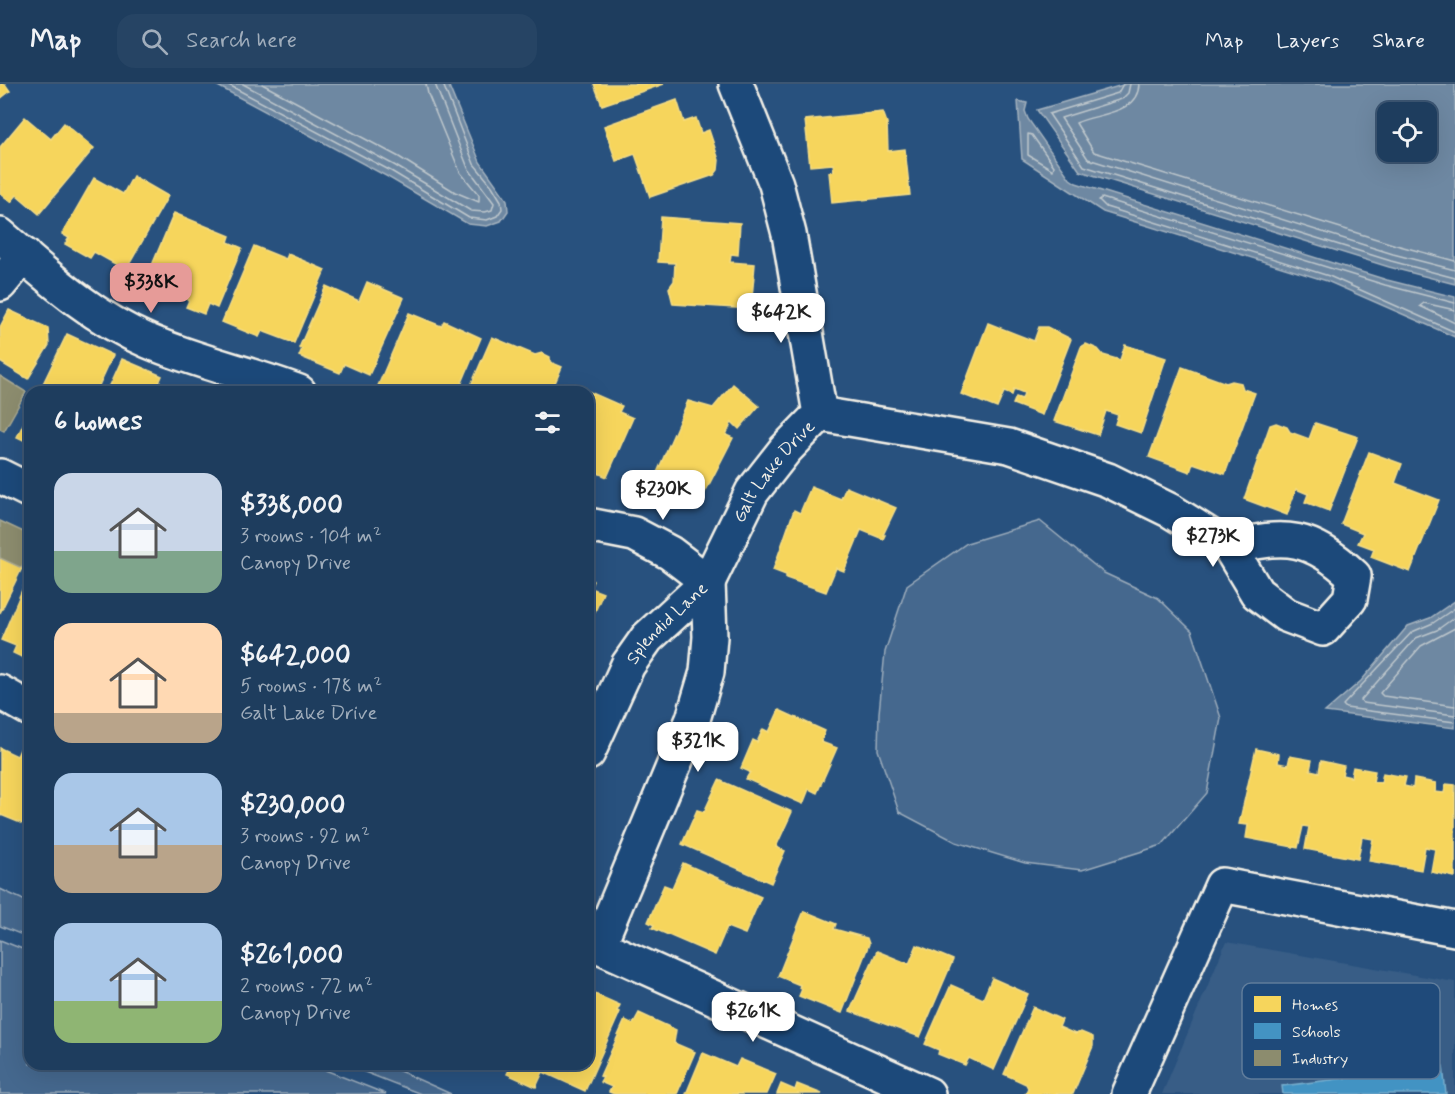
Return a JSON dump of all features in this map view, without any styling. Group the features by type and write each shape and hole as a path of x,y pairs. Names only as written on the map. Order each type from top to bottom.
{"street":[{"name":"Galt Lake Drive","path":"708,582 752,492 785,450 820,414 789,234 776,184 736,84"},
{"path":"0,284 12,245 80,303 146,341 280,386"},
{"path":"820,414 888,424 1020,450 1108,480 1171,511 1230,548"},
{"path":"0,476 24,488"},
{"path":"594,526 634,534 670,553 708,582"},
{"name":"Splendid Lane","path":"594,740 628,665 647,638 708,582"},
{"name":"Splendid Lane","path":"594,941 696,710 707,672 710,637 708,582"},
{"path":"0,692 24,706"},
{"path":"1129,1094 1222,885 1455,928"},
{"path":"594,943 928,1094"}],"shaded area":[{"path":"1040,521 1104,573 1158,598 1192,631 1221,718 1207,793 1162,845 1082,870 1025,863 956,842 899,812 878,750 885,652 907,585 967,543"},
{"path":"0,889 24,900 24,936 0,926"},
{"path":"0,940 24,950 24,1070 325,1070 386,1094 0,1094"},
{"path":"1226,942 1455,982 1455,1094 1162,1094"},
{"path":"359,1070 397,1070 451,1094 421,1094"}],"water":[{"path":"214,84 448,84 480,162 507,200 508,211 501,221 487,226 468,224 388,177"},
{"path":"1126,84 1455,84 1455,284 1389,267 1080,171 1037,110"},
{"path":"1018,101 1027,103 1025,111 1028,119 1070,179 1076,183 1387,280 1455,297 1455,337 1327,281 1103,212 1022,159"},
{"path":"1455,601 1455,728 1325,712 1361,681 1408,626 1430,618"}],"building: Homes":[{"path":"0,84 5,84 10,91 0,99"},
{"path":"594,84 664,84 602,105"},
{"path":"677,100 684,122 696,118 701,133 709,130 719,160 718,170 714,175 650,197 635,154 616,161 604,126"},
{"path":"883,112 887,123 888,151 905,149 910,195 832,203 829,172 834,171 833,164 810,166 805,120"},
{"path":"25,117 51,139 64,123 94,148 39,214 17,195 11,202 0,193 0,147"},
{"path":"133,176 168,196 126,270 94,252 90,258 65,244 69,238 62,234 94,178 123,194"},
{"path":"174,213 230,236 228,242 242,248 217,308 208,304 204,314 186,307 189,300 166,290 168,285 147,277"},
{"path":"661,217 740,223 738,255 731,254 730,262 755,264 751,309 673,304 669,288 674,281 675,263 658,262"},
{"path":"254,246 286,259 288,254 325,270 294,343 262,331 259,337 222,322"},
{"path":"367,282 404,298 369,375 344,364 340,373 299,356 302,349 299,348 326,286 359,301"},
{"path":"9,310 48,328 49,345 28,379 0,362 0,327"},
{"path":"409,313 441,326 444,321 481,338 461,386 378,386"},
{"path":"988,323 1034,341 1039,327 1047,327 1071,339 1042,415 1013,404 1016,397 1022,399 1024,393 1014,389 1012,395 1004,392 997,408 961,394"},
{"path":"67,334 113,355 99,386 42,386"},
{"path":"492,337 535,355 542,353 550,357 550,362 562,367 554,386 471,386"},
{"path":"1086,344 1098,349 1103,355 1120,360 1125,345 1166,358 1141,433 1115,424 1118,415 1106,411 1098,435 1054,421 1081,347"},
{"path":"122,359 162,376 158,386 110,386"},
{"path":"1182,367 1226,383 1232,381 1241,383 1243,389 1255,393 1225,474 1193,463 1190,472 1149,457"},
{"path":"733,384 759,406 739,429 732,422 726,435 733,438 701,500 677,490 679,484 656,475 688,401 713,408"},
{"path":"594,394 622,406 619,412 633,418 607,477 598,473 594,482"},
{"path":"24,422 24,440 17,437"},
{"path":"1276,423 1287,427 1290,432 1309,439 1315,423 1358,437 1329,511 1305,502 1308,494 1296,489 1287,515 1244,499 1270,425"},
{"path":"1369,452 1402,464 1395,483 1439,500 1410,572 1371,557 1374,549 1358,543 1363,533 1341,524"},
{"path":"811,487 841,499 846,487 896,508 883,539 861,530 844,571 836,568 826,592 786,578 786,575 773,570 794,510 800,513"},
{"path":"0,558 22,568 0,613"},
{"path":"24,585 24,658 13,653 16,646 1,640"},
{"path":"594,590 603,593 594,614"},
{"path":"779,710 825,731 821,742 837,748 817,793 809,789 803,804 746,779 750,772 741,768 753,740 757,742 763,729 769,732"},
{"path":"24,743 24,825 1,815 0,818 0,748 17,756"},
{"path":"1256,749 1279,754 1278,763 1288,765 1290,756 1312,760 1310,770 1319,772 1321,761 1344,766 1342,775 1351,777 1353,767 1375,771 1373,782 1381,783 1383,773 1406,777 1404,786 1413,788 1414,779 1436,783 1435,792 1444,793 1446,784 1455,785 1455,877 1431,872 1435,849 1425,847 1421,870 1369,861 1373,839 1362,837 1358,859 1305,849 1309,827 1303,826 1298,848 1246,838 1248,825 1239,824"},
{"path":"719,780 792,812 776,847 785,851 771,883 682,844 697,810 704,812"},
{"path":"683,863 761,897 745,934 727,927 715,955 652,928 654,925 648,922 664,885 672,888"},
{"path":"804,911 836,924 834,929 867,938 869,944 842,1013 799,996 802,989 799,988 800,985 778,976"},
{"path":"917,945 953,960 920,1037 850,1011 877,951 909,964"},
{"path":"992,978 1028,994 994,1070 969,1058 965,1065 938,1054 939,1050 925,1044 951,985 983,999"},
{"path":"594,994 620,1005 617,1011 620,1012 585,1091 543,1072 536,1087 507,1074 509,1070 594,1070"},
{"path":"1033,1007 1062,1020 1059,1027 1075,1034 1081,1032 1093,1037 1093,1046 1073,1094 1025,1094 1028,1088 1026,1084 1004,1074"},
{"path":"639,1013 676,1030 674,1043 695,1052 677,1094 614,1094 609,1092 612,1087 600,1082 603,1077 600,1076 625,1020 633,1024"},
{"path":"703,1053 736,1067 740,1059 776,1074 767,1094 686,1094"},
{"path":"781,1084 795,1090 797,1084 822,1094 777,1094"}],"building: Schools":[{"path":"1440,1066 1443,1066 1446,1094 1283,1094 1282,1086 1338,1079 1440,1079"}],"building: Industry":[{"path":"0,376 24,391 24,396 4,431 0,429"},
{"path":"0,521 24,532 24,564 22,568 0,558"}]}
